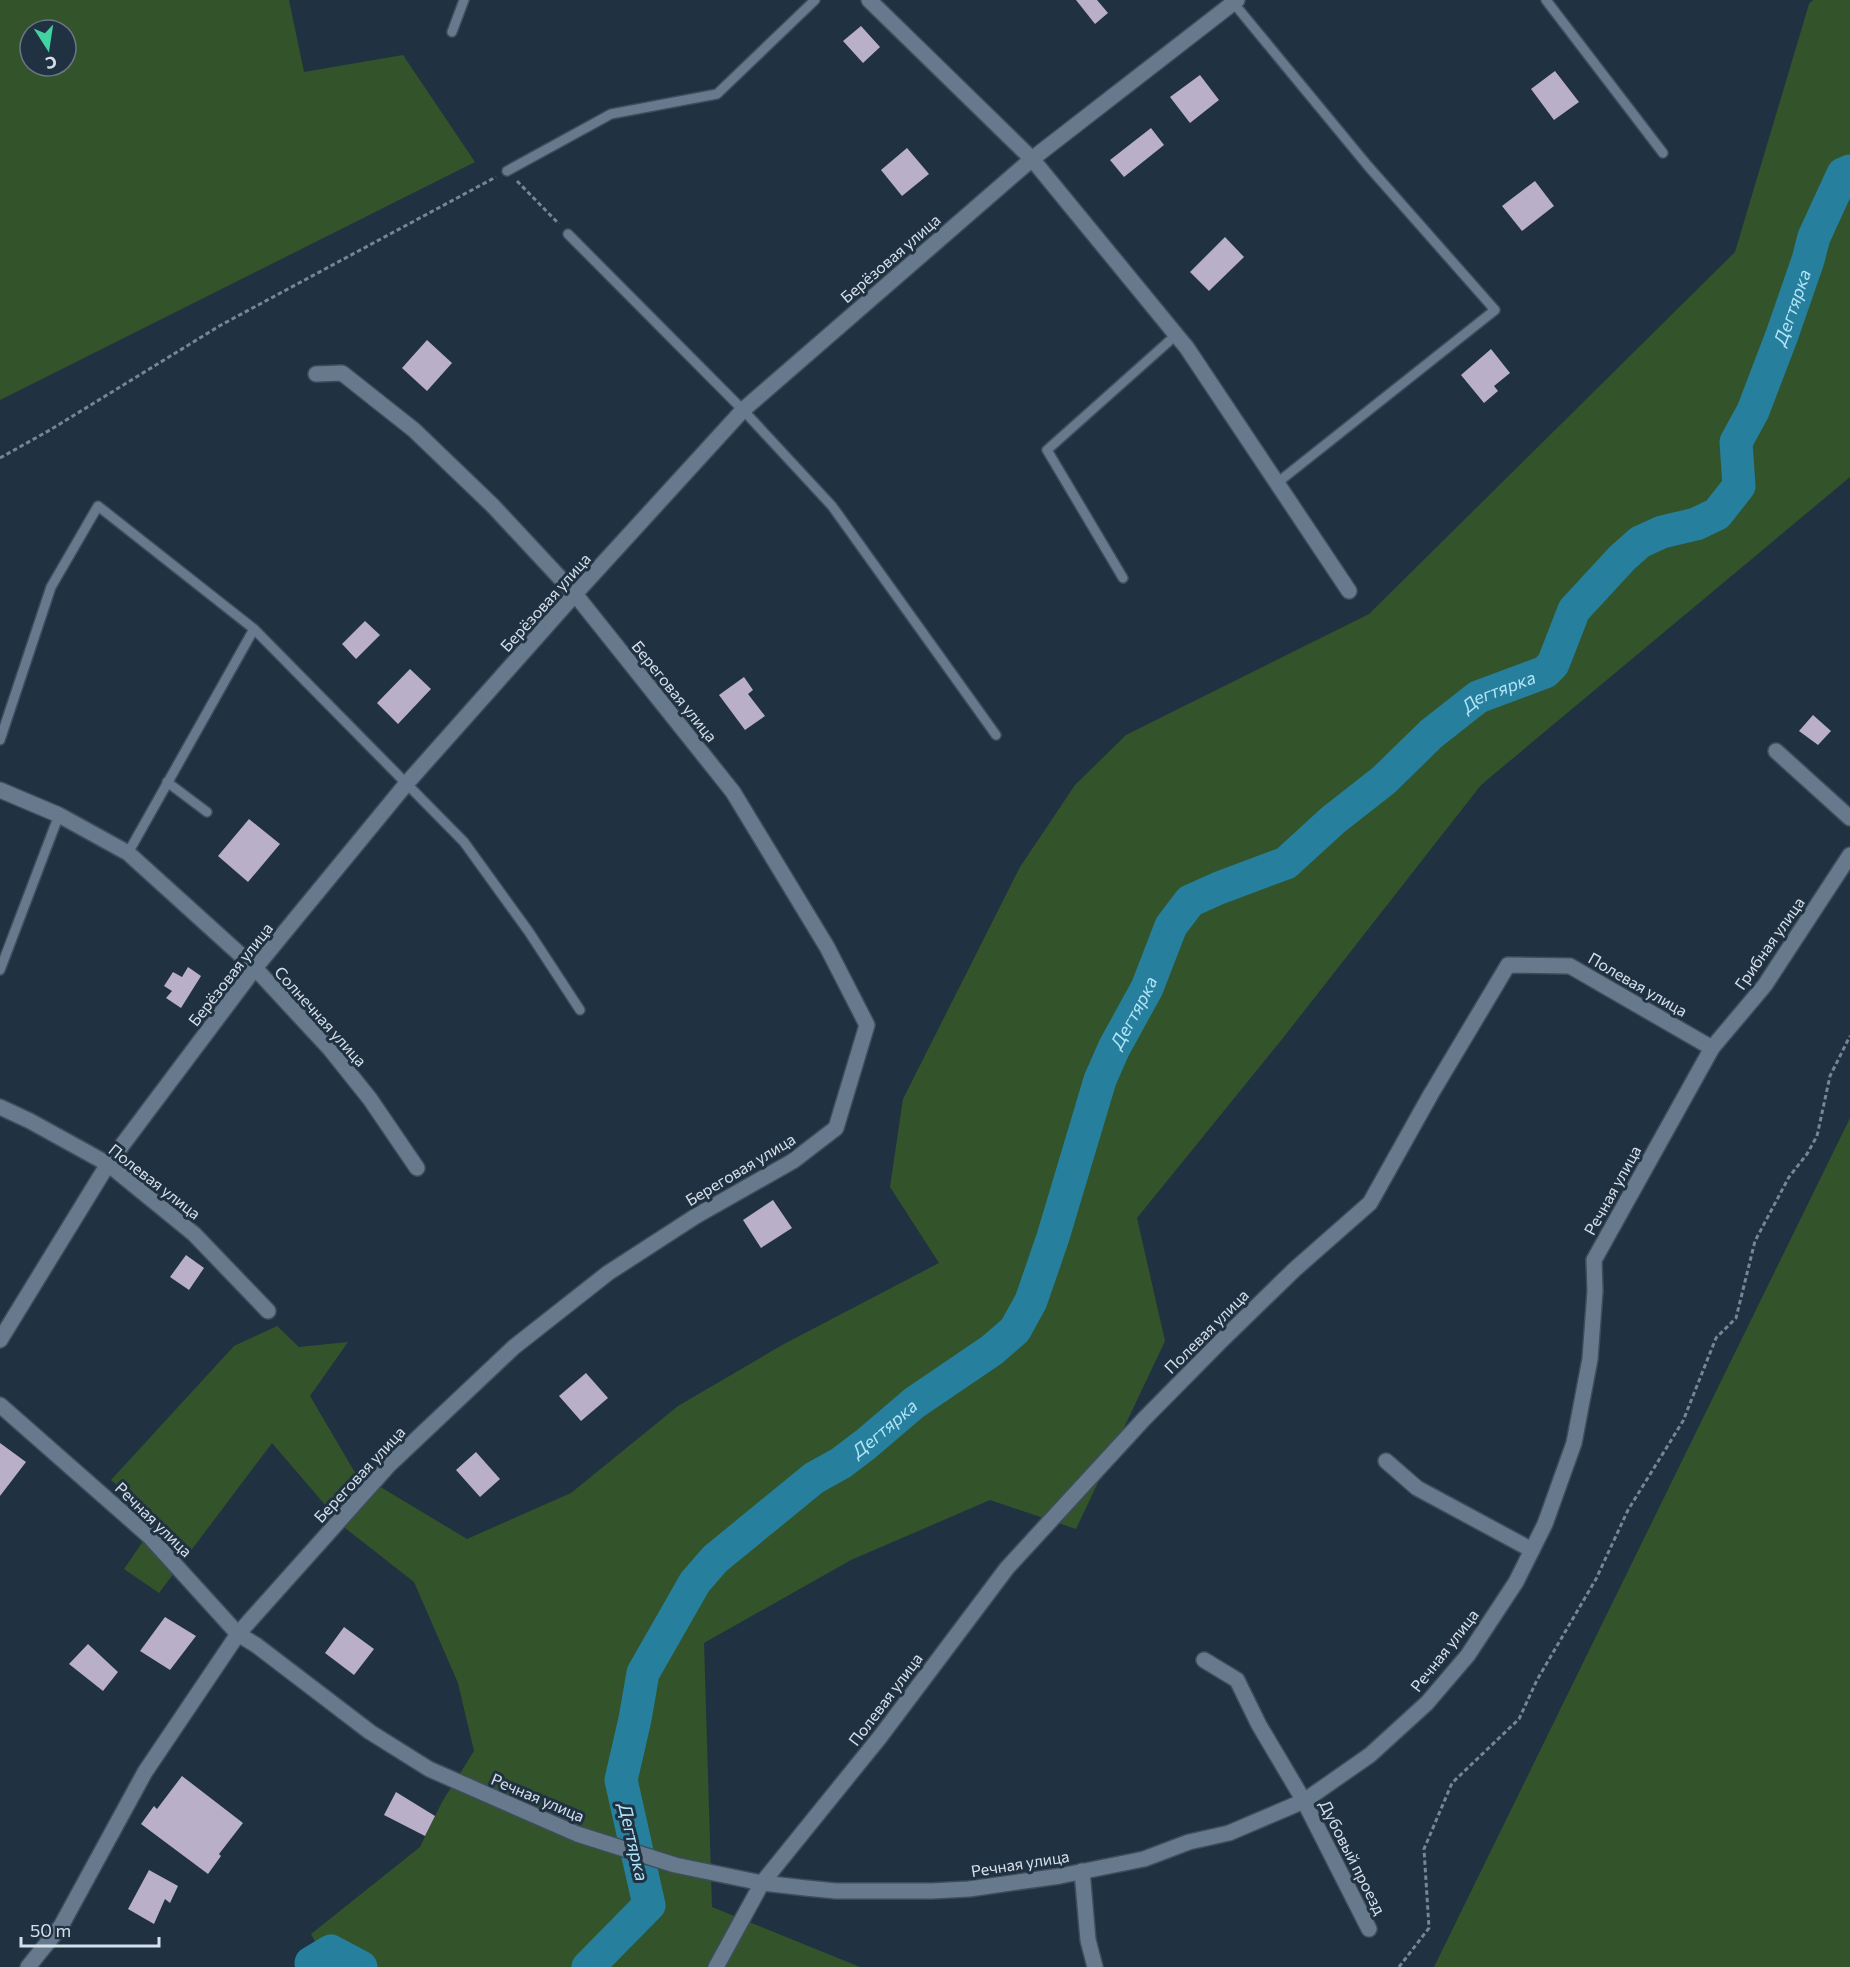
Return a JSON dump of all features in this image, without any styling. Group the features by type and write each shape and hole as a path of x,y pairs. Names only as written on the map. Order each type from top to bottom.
{"street":[{"path":"869,0 1032,159 1176,335 1349,591"},
{"name":"Берёзовая улица","path":"0,1340 108,1164 255,968 407,783 743,410 1032,159 1234,1"},
{"name":"Береговая улица","path":"28,1967 61,1926 145,1772 238,1634 389,1465 514,1347 608,1273 696,1216 793,1161 836,1128 867,1025 827,947 733,792 575,594 493,506 414,430 342,373 316,374"},
{"path":"1776,751 1850,818"},
{"name":"Солнечная улица","path":"0,790 59,815 128,853 255,968 330,1049 370,1099 417,1168"},
{"name":"Грибная улица","path":"1712,1048 1765,985 1850,855"},
{"name":"Полевая улица","path":"762,1883 880,1737 1006,1568 1144,1419 1222,1340 1294,1270 1370,1203 1431,1094 1508,965 1570,966 1712,1048"},
{"name":"Речная улица","path":"0,1405 149,1536 238,1634 256,1645 370,1732 429,1769 577,1834 675,1865 762,1883 836,1890 969,1889 1144,1859 1189,1842 1229,1833 1304,1801 1370,1755 1427,1703 1468,1654 1516,1582 1545,1524 1574,1443 1590,1359 1595,1291 1594,1260 1712,1048"},
{"name":"Полевая улица","path":"0,1107 108,1164 194,1234 268,1311"},
{"path":"1386,1461 1417,1488 1532,1550"},
{"name":"Дубовый проезд","path":"1204,1659 1237,1680 1259,1725 1304,1801 1369,1929"},
{"path":"1082,1871 1088,1940 1095,1967"},
{"path":"716,1967 762,1883"}],"lane":[{"path":"452,32 464,0"},
{"path":"507,171 611,114 717,94 815,0"},
{"path":"1546,0 1663,153"},
{"path":"1234,1 1368,166 1495,310 1277,483"},
{"path":"568,234 743,410 832,506 996,735"},
{"path":"1123,578 1047,450 1176,335"},
{"path":"0,740 51,587 98,507 254,629 464,842 580,1010"},
{"path":"128,853 254,629"},
{"path":"167,782 207,812"},
{"path":"0,970 59,815"}],"path":[{"path":"0,458 222,325 507,171 568,234"},
{"path":"1399,1967 1429,1928 1424,1849 1452,1783 1519,1719 1537,1680 1596,1579 1628,1510 1683,1421 1716,1338 1736,1318 1755,1241 1789,1178 1817,1136 1830,1076 1850,1036"}],"green space":[{"path":"0,0 289,0 304,72 403,55 475,162 0,400"},
{"path":"1813,0 1850,0 1850,477 1481,785 1283,1038 1137,1218 1165,1341 1076,1529 990,1500 851,1560 704,1643 712,1907 860,1967 329,1967 311,1934 420,1847 442,1802 474,1751 458,1683 414,1582 345,1528 272,1443 159,1593 124,1569 157,1521 111,1480 234,1346 277,1326 299,1347 348,1342 310,1396 354,1471 467,1539 571,1493 678,1406 784,1344 939,1263 890,1187 903,1099 1020,867 1075,785 1126,735 1369,614 1735,252 1809,4"},
{"path":"1850,1118 1850,1967 1434,1967"}],"building":[{"path":"1076,0 1097,0 1108,13 1095,24"},
{"path":"861,26 880,47 863,63 843,41"},
{"path":"1555,71 1579,102 1554,120 1531,89"},
{"path":"1200,75 1219,100 1190,123 1170,97"},
{"path":"1151,128 1164,145 1124,177 1110,160"},
{"path":"907,148 929,174 902,196 881,170"},
{"path":"1535,181 1554,206 1522,231 1502,206"},
{"path":"1225,237 1244,257 1209,291 1190,272"},
{"path":"427,340 452,363 427,391 402,368"},
{"path":"1491,349 1510,373 1494,386 1498,391 1484,403 1461,375"},
{"path":"365,621 380,635 356,659 342,644"},
{"path":"410,669 431,689 398,724 377,703"},
{"path":"744,677 753,690 748,694 765,716 745,730 719,695"},
{"path":"1813,715 1831,731 1818,745 1799,731"},
{"path":"249,819 280,844 248,882 218,856"},
{"path":"188,967 201,976 181,1008 166,998 172,991 164,986 173,972 182,977"},
{"path":"773,1200 792,1228 761,1248 743,1220"},
{"path":"186,1255 204,1268 189,1290 170,1277"},
{"path":"586,1373 608,1398 581,1421 559,1396"},
{"path":"0,1443 26,1462 0,1496"},
{"path":"476,1452 500,1479 480,1497 456,1470"},
{"path":"165,1617 196,1636 170,1670 140,1651"},
{"path":"344,1627 374,1649 354,1675 325,1653"},
{"path":"88,1644 118,1672 103,1691 69,1664"},
{"path":"182,1776 243,1823 219,1854 221,1856 208,1874 141,1824 154,1806 157,1809"},
{"path":"396,1792 435,1816 425,1836 384,1815"},
{"path":"149,1870 178,1886 170,1903 165,1899 154,1924 128,1909"}],"waterway":[{"name":"Дегтярка","path":"588,1967 649,1905 621,1780 643,1673 695,1582 715,1559 814,1478 841,1463 914,1403 992,1350 1015,1330 1031,1301 1053,1237 1100,1080 1114,1048 1147,988 1171,926 1190,901 1286,863 1333,820 1384,780 1431,734 1478,697 1545,672 1553,664 1574,610 1640,542 1662,532 1696,524 1717,514 1739,486 1736,442 1753,411 1782,335 1814,237 1843,174 1850,171"},
{"name":"Дегтярка","path":"313,1967 311,1963 331,1951 361,1967"}]}
